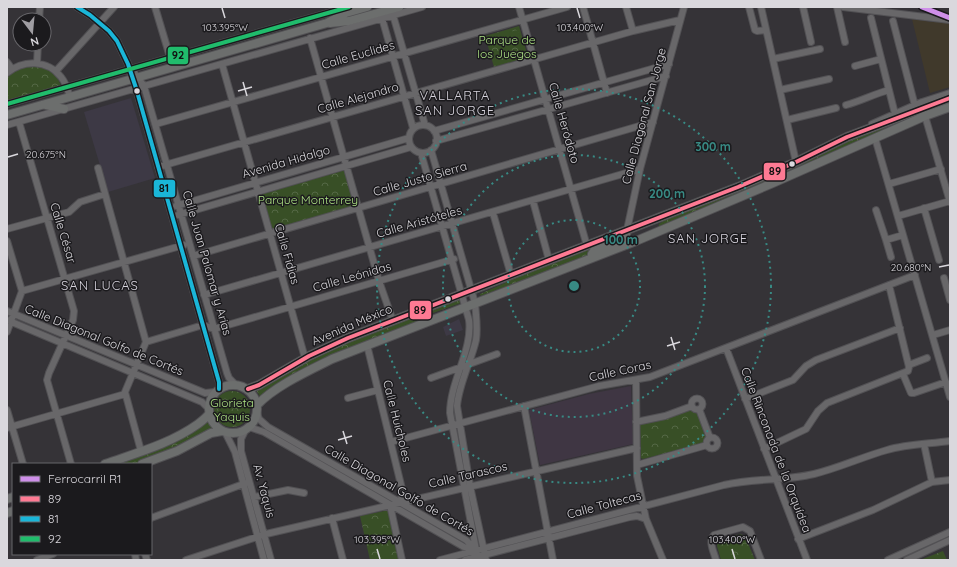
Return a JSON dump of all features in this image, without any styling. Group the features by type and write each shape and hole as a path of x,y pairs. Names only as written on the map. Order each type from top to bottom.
{"main road":[{"path":"328,23 348,10 367,7"},
{"path":"7,115 328,23 349,21 399,7"},
{"name":"Avenida México","path":"248,389 259,385 305,358 348,338 393,321 464,301 510,275 738,187 796,162 847,137 950,98"},
{"path":"925,116 936,108 950,102"},
{"path":"43,105 64,109"},
{"name":"Avenida México","path":"257,409 267,396 306,372 367,344 410,328 473,297 590,259 636,241 925,116 950,107"},
{"path":"636,241 633,236 635,232 662,222 675,212"},
{"path":"590,259 594,251 625,239 627,230"},
{"path":"108,463 141,451 192,428 207,417 210,402 217,390 235,384 248,389 254,397 257,409 253,423 247,428 234,433 224,431 210,433 177,451 145,463"},
{"path":"209,412 214,424 224,431"}],"street":[{"path":"77,7 100,23 117,41 129,67 136,78"},
{"path":"56,71 114,7"},
{"path":"155,7 170,58"},
{"path":"7,125 422,7"},
{"name":"Calle Heródoto","path":"519,7 587,246"},
{"name":"Calle Euclides","path":"156,124 567,7"},
{"path":"583,7 607,93"},
{"path":"626,7 633,31"},
{"name":"Calle Diagonal San Jorge","path":"627,230 640,169 684,7"},
{"path":"750,7 755,30 766,30"},
{"path":"761,7 796,162"},
{"path":"803,7 811,42"},
{"path":"837,7 845,42"},
{"path":"843,7 950,20"},
{"path":"7,104 129,67 170,58 348,10"},
{"path":"393,15 425,125"},
{"path":"382,18 413,128 409,138 411,147 417,152 431,150"},
{"path":"871,18 895,114"},
{"name":"Calle Alejandro","path":"158,167 593,42 680,20"},
{"path":"893,21 915,106"},
{"path":"310,38 379,281 393,321"},
{"path":"773,59 820,49"},
{"path":"37,63 38,52"},
{"path":"855,66 882,59"},
{"path":"7,62 12,69"},
{"path":"7,73 12,69 29,63 44,65 56,71 62,77 70,97"},
{"name":"Calle Fidias","path":"222,64 305,358"},
{"path":"434,131 669,64"},
{"path":"436,141 666,76"},
{"name":"Calle Juan Palomar y Arias","path":"136,78 144,86 227,373 229,378 235,384"},
{"name":"Calle Juan Palomar y Arias","path":"136,78 136,88 219,382 217,390"},
{"path":"780,90 829,79"},
{"path":"846,105 858,102 873,94 889,90"},
{"name":"Avenida México","path":"847,137 864,127 950,93"},
{"path":"787,120 836,108"},
{"path":"898,216 950,201 925,116"},
{"name":"Calle César","path":"19,122 74,311 72,320 47,380 71,463"},
{"name":"Calle Justo Sierra","path":"193,256 653,122"},
{"path":"413,128 419,125 425,125 434,131 436,141 431,150 473,297 477,324 476,334 457,399 457,406 466,487 477,556"},
{"name":"Avenida Hidalgo","path":"170,208 409,138"},
{"path":"875,138 950,397"},
{"name":"Avenida Hidalgo","path":"173,217 411,147"},
{"path":"421,152 464,301 470,330 451,400 450,413 466,487 485,554"},
{"path":"98,168 146,342 125,394 141,451"},
{"name":"Calle Aristóteles","path":"204,295 493,213 640,169"},
{"path":"889,184 941,169"},
{"path":"7,229 69,212 80,202 105,194"},
{"path":"532,201 549,260"},
{"path":"924,208 938,260"},
{"path":"876,210 892,258"},
{"path":"493,213 510,275"},
{"path":"886,240 903,235"},
{"path":"7,241 22,291 14,314 9,321 7,332"},
{"path":"22,291 189,243"},
{"name":"Calle Leónidas","path":"214,328 462,257"},
{"name":"Calle Coras","path":"391,442 599,386 650,377 915,275"},
{"path":"944,278 950,300"},
{"path":"889,285 909,367"},
{"name":"Calle Diagonal Golfo de Cortés","path":"7,311 205,393 217,390"},
{"name":"Calle Diagonal Golfo de Cortés","path":"9,321 63,342 202,402 209,412"},
{"path":"146,342 203,325 214,328"},
{"path":"745,399 793,380 806,366 816,360 900,328"},
{"path":"932,335 950,330"},
{"name":"Calle Huicholes","path":"367,344 403,492 400,502"},
{"name":"Calle Rinconada de la Orquídea","path":"726,348 807,560"},
{"path":"431,378 497,354"},
{"path":"764,449 806,429 818,411 827,403 903,374 909,367 927,358"},
{"path":"903,374 911,393 946,382"},
{"path":"636,380 637,476 642,506 662,560"},
{"path":"348,398 378,390"},
{"path":"9,427 125,394"},
{"path":"692,406 692,401 698,398 702,403 699,409 710,438 707,445"},
{"path":"524,406 553,560"},
{"path":"636,422 665,416 692,406"},
{"path":"692,406 695,409 699,409"},
{"name":"Calle Diagonal Golfo de Cortés","path":"257,409 259,419 268,427 466,540 477,556"},
{"path":"7,410 9,427 23,463"},
{"name":"Calle Diagonal Golfo de Cortés","path":"247,428 264,432 464,547 477,556"},
{"name":"Av. Yaquis","path":"247,428 240,444 247,483 261,535 271,560"},
{"name":"Av. Yaquis","path":"224,431 235,452 254,497 264,560"},
{"path":"637,465 707,445 714,448 718,445 717,440 715,438 710,438"},
{"name":"Calle Toltecas","path":"485,554 548,531 735,482 814,474 901,446 950,441"},
{"path":"924,444 932,482"},
{"name":"Calle Tarascos","path":"186,560 261,535 637,448"},
{"path":"798,539 873,510 932,482 950,480"},
{"path":"152,518 247,483"},
{"path":"254,497 288,490 304,493"},
{"path":"390,504 402,560"},
{"name":"Calle Toltecas","path":"465,560 630,517 636,516 646,519"},
{"path":"332,518 343,560"},
{"path":"716,560 711,542 712,537 743,527 750,531 761,560"},
{"path":"888,560 950,532"},
{"path":"907,560 950,540"},
{"path":"37,560 50,555"},
{"name":"Calle Toltecas","path":"440,560 477,556"}],"shaded area":[{"path":"912,19 932,22 950,20 950,87 930,93"},
{"path":"131,98 155,178 108,192 84,112"},
{"path":"459,319 463,330 446,336 443,327"},
{"path":"631,386 633,444 540,465 529,410 589,394"}],"green space":[{"name":"Parque de los Juegos","path":"519,26 528,57 494,67 485,36"},
{"path":"518,30 522,45 513,47 509,32"},
{"path":"25,66 42,68 51,72 59,80 61,86 7,102 7,78 15,70"},
{"path":"915,114 914,116 658,231 659,224 676,212 848,138"},
{"name":"Parque Monterrey","path":"345,170 355,206 272,230 262,194"},
{"path":"623,234 589,255 481,296 480,295 514,277"},
{"path":"459,297 461,303 433,313 410,326 390,334 261,398 256,390 326,351"},
{"name":"Glorieta Yaquis","path":"236,391 245,396 249,402 249,416 245,422 236,427 228,427 219,422 215,416 214,405 219,396 225,392"},
{"path":"692,410 698,415 704,427 705,440 702,444 643,459 641,458 640,425"},
{"path":"207,420 212,428 169,451 139,463 111,463"},
{"path":"389,510 400,560 370,560 360,516"},
{"path":"740,534 745,536 755,560 721,560 717,546 718,542"},
{"path":"943,551 947,560 920,560"}],"railway":[{"path":"922,7 950,18"}],"rail line":[{"name":"R1","path":"922,7 950,18"}],"transit line":[{"name":"81","path":"77,7 90,15 109,31 117,41 128,64 219,382 219,389"},
{"name":"92","path":"7,104 349,7"},
{"name":"89","path":"248,389 259,385 309,356 348,338 738,187 796,162 847,137 950,98"}],"district":[{"name":"VALLARTA SAN JORGE","path":"455,102"},
{"name":"SAN JORGE","path":"708,238"},
{"name":"SAN LUCAS","path":"100,285"}]}
